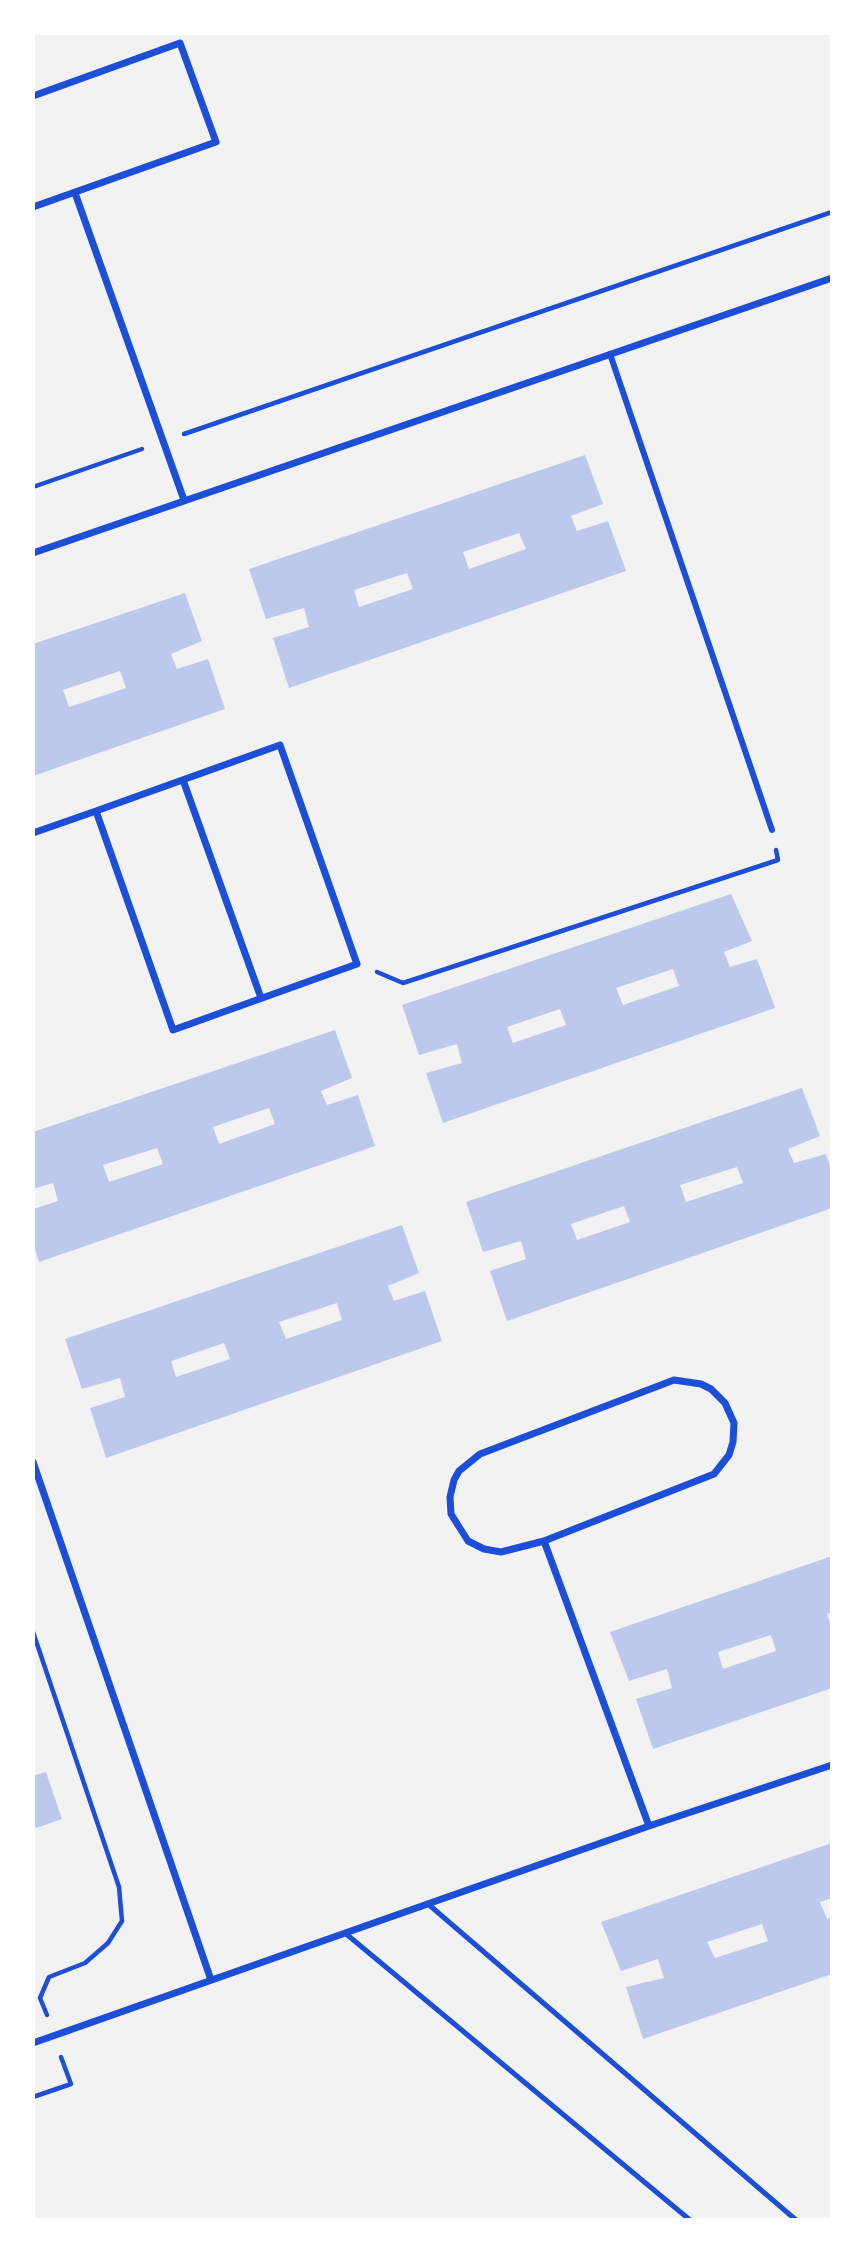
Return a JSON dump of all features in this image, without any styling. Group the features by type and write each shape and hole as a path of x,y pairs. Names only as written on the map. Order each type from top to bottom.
{"street":[{"path":"33,96 180,43 216,142 33,208"},
{"path":"75,193 184,500"},
{"path":"33,553 832,278"},
{"path":"610,354 772,830"},
{"path":"33,834 96,811 280,745 357,964 173,1030 96,811"},
{"path":"183,780 261,998"},
{"path":"674,1380 701,1384 711,1389 725,1403 734,1423 733,1443 729,1455 714,1474 544,1541 501,1552 484,1549 468,1541 451,1514 450,1497 459,1471 480,1454 674,1380"},
{"path":"33,1462 211,1980"},
{"path":"544,1541 649,1826"},
{"path":"33,2043 649,1826 832,1765"}],"lane":[{"path":"428,1904 796,2220"},
{"path":"345,1933 690,2220"}],"path":[{"path":"182,435 832,212"},
{"path":"33,487 148,447"},
{"path":"357,964 403,983 778,860 772,830"},
{"path":"33,1632 119,1886 122,1921 108,1943 85,1963 49,1977 40,1998 43,2007"},
{"path":"33,2097 71,2084 65,2068"}],"building":[{"path":"585,455 603,504 571,516 577,531 608,521 626,571 289,688 273,638 309,627 304,608 266,619 249,569","holes":["519,533 526,549 469,569 463,552","407,573 413,589 359,607 354,590"]},
{"path":"185,593 202,641 171,654 177,669 208,659 225,709 33,776 33,644","holes":["120,671 126,688 69,707 63,690"]},
{"path":"731,894 752,941 724,952 730,967 757,959 775,1008 443,1123 426,1073 462,1063 457,1044 419,1055 402,1005","holes":["673,969 679,986 623,1005 616,988","560,1009 566,1025 513,1043 507,1027"]},
{"path":"335,1030 352,1078 321,1091 327,1105 358,1095 375,1146 39,1262 33,1244 33,1209 58,1201 53,1183 33,1189 33,1132","holes":["269,1108 275,1124 219,1144 213,1127","157,1148 163,1164 109,1182 103,1165"]},
{"path":"802,1088 820,1136 788,1149 794,1163 826,1154 832,1172 832,1208 507,1321 490,1271 526,1259 521,1241 483,1252 466,1202","holes":["737,1167 743,1183 686,1202 680,1185","624,1206 630,1222 577,1240 571,1224"]},
{"path":"402,1225 419,1273 388,1286 394,1301 425,1291 442,1341 106,1458 90,1408 125,1397 120,1378 82,1389 65,1339","holes":["337,1303 342,1320 286,1339 279,1322","224,1343 230,1359 176,1377 171,1361"]},
{"path":"832,1556 832,1612 827,1614 832,1628 832,1688 653,1749 636,1699 672,1688 667,1669 629,1681 610,1632","holes":["771,1635 776,1651 723,1669 718,1652"]},
{"path":"46,1772 62,1819 36,1828 33,1820 33,1776"},
{"path":"832,1843 832,1898 820,1902 827,1919 832,1917 832,1974 643,2039 626,1987 664,1978 658,1959 621,1971 601,1922","holes":["762,1924 768,1941 715,1958 707,1942"]}]}
